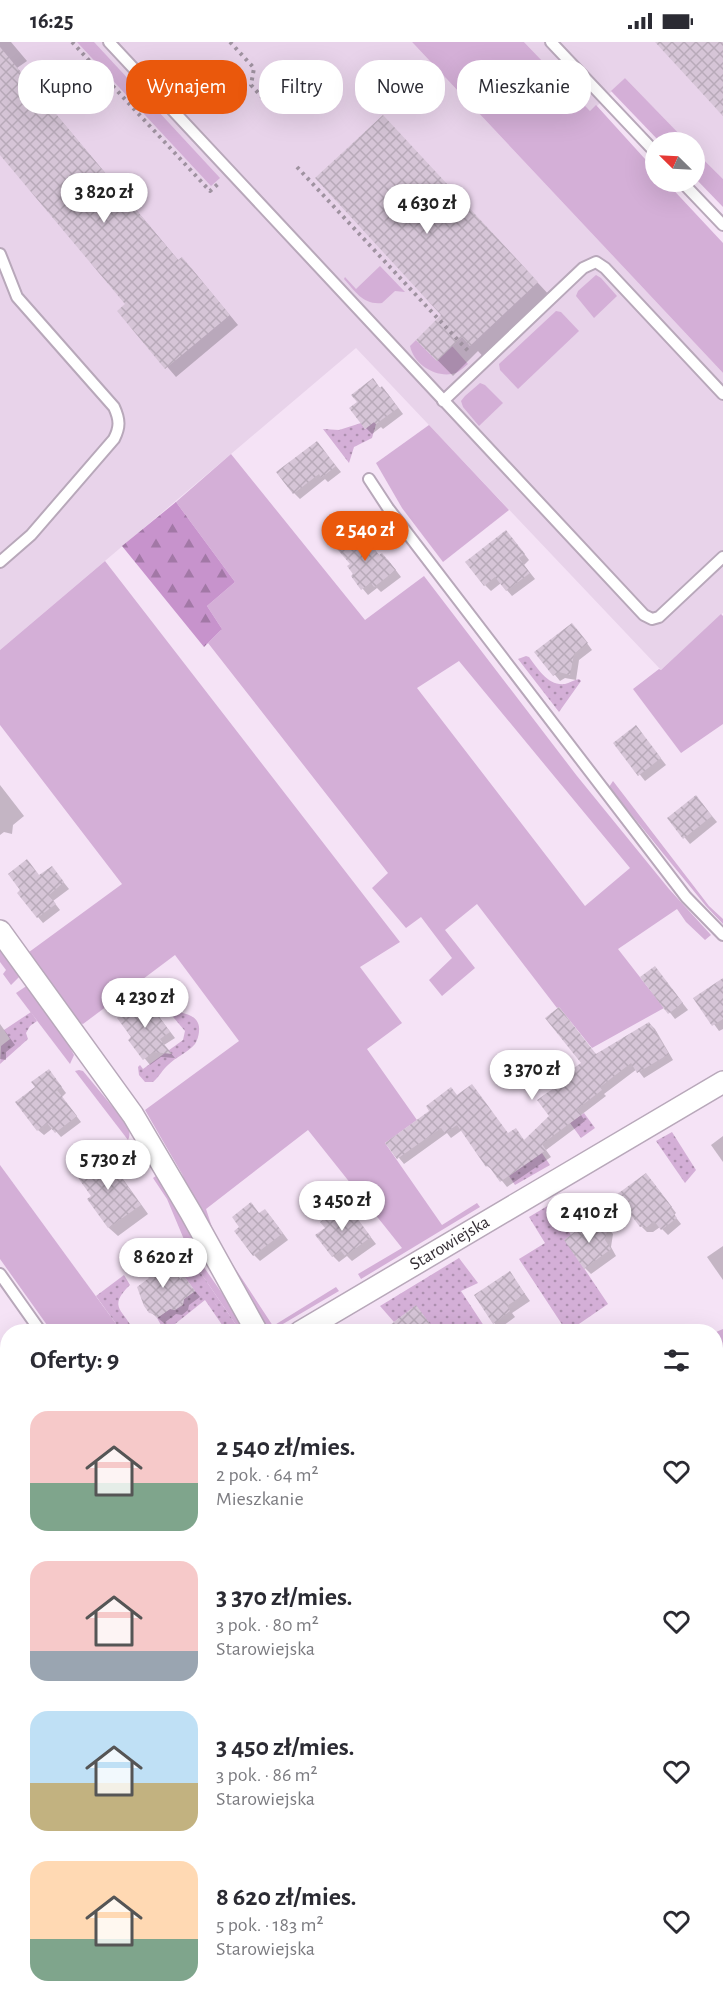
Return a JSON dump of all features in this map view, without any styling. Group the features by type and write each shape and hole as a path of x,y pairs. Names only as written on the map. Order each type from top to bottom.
{"street":[{"path":"0,931 133,1115 253,1324"},
{"name":"Starowiejska","path":"314,1324 723,1082"}],"lane":[{"path":"109,42 640,612 648,618 659,617 723,556"},
{"path":"551,42 645,141"},
{"path":"692,192 723,225"},
{"path":"0,254 17,297 114,407 120,422 114,439 31,535 0,562"},
{"path":"443,400 583,268 596,262 605,268 723,394"},
{"path":"369,479 388,508 686,897 723,934"},
{"path":"0,1274 35,1324"}],"path":[{"path":"72,42 210,191 230,172"},
{"path":"230,42 254,68 251,85 259,94"},
{"path":"297,167 481,365"}],"shaded area":[{"path":"0,42 412,42 429,60 355,60 355,114 445,114 445,77 457,90 457,114 480,114 723,373 723,613 661,670 356,348 0,650"},
{"path":"77,42 94,42 111,60 94,60"},
{"path":"412,42 524,42 541,60 457,60 457,90 445,77 445,60 429,60"},
{"path":"524,42 723,42 723,179 705,160 705,132 677,132 625,78 591,112 591,60 541,60"},
{"path":"114,64 126,77 126,95 114,82"},
{"path":"625,78 677,132 650,132 611,91"},
{"path":"596,105 645,159 645,192 675,192 723,243 723,373 480,114 591,114 591,110"},
{"path":"144,114 161,114 220,178 211,186"},
{"path":"705,161 723,179 723,207 705,188"},
{"path":"380,266 405,292 395,291 382,303 370,302 360,297 344,279 345,277 356,289"},
{"path":"596,275 617,296 594,318 576,296 578,291"},
{"path":"556,311 561,312 579,331 518,389 500,370 499,364"},
{"path":"416,340 437,361 452,346 468,364 456,373 449,374 427,369 412,353 410,346"},
{"path":"480,383 503,403 479,426 463,407 461,401"},
{"path":"374,422 376,424 372,438 354,447 349,463 323,429 339,430 361,423 365,429"},
{"path":"429,425 509,510 443,562 402,508 376,463"},
{"path":"231,454 365,620 424,576 577,776 669,889 711,935 705,940 686,922 677,909 618,949 664,1008 592,1048 559,1007 557,1008 477,904 445,930 475,968 442,996 429,980 452,958 421,917 406,928 372,888 388,873 208,643 222,629 207,606 235,582 176,502","holes":["459,661 630,868 585,906 417,688"]},
{"path":"105,561 400,942 360,967 402,1023 367,1049 417,1120 385,1143 442,1225 477,1203 480,1207 361,1279 358,1274 402,1248 308,1130 206,1209 216,1239 272,1324 264,1324 205,1229 182,1174 145,1110 239,1041 175,955 83,1024 73,1020 25,955 122,884 0,725 0,650"},
{"path":"721,614 723,616 723,724 681,753 633,689 659,669 661,670"},
{"path":"526,656 544,676 553,682 565,684 579,679 581,681 559,712 518,659"},
{"path":"613,781 709,906 723,919 723,924 609,787"},
{"path":"0,950 21,975 11,985 3,974 6,970 0,962"},
{"path":"28,985 74,1055 70,1064 16,993"},
{"path":"168,1011 193,1017 199,1025 198,1038 192,1047 171,1062 153,1082 145,1082 139,1075 138,1067 140,1065 143,1069 183,1040 185,1031"},
{"path":"31,1012 37,1021 26,1033 28,1039 0,1064 1,1046 10,1039 4,1030"},
{"path":"75,1071 83,1071 126,1123 129,1132 128,1140"},
{"path":"584,1113 595,1128 581,1138 570,1123"},
{"path":"672,1132 696,1170 685,1183 656,1141"},
{"path":"542,1153 550,1165 515,1185 509,1176"},
{"path":"0,1165 116,1324 46,1324 0,1259"},
{"path":"156,1176 180,1211 196,1242 188,1249 167,1199 153,1178"},
{"path":"554,1202 570,1223 565,1226 571,1235 565,1240 608,1304 579,1324 562,1324 519,1259 545,1243 529,1217"},
{"path":"459,1258 478,1283 461,1291 483,1324 430,1324 416,1306 394,1322 380,1306"},
{"path":"201,1263 243,1324 236,1324 196,1266"},
{"path":"196,1266 236,1324 222,1324 205,1300 175,1324 160,1324 157,1318 170,1309 175,1310 183,1305 184,1299 195,1291 184,1276"},
{"path":"124,1275 130,1285 119,1299 118,1304 129,1324 116,1324 96,1296"},
{"path":"336,1287 339,1291 283,1324 276,1324"}],"green space":[{"path":"176,502 235,582 207,606 222,629 204,647 122,546"}],"building":[{"path":"655,42 723,42 723,116"},
{"path":"0,47 18,69 18,114 56,114 178,260 182,257 230,315 165,369 117,311 125,304 0,155"},
{"path":"383,115 538,282 470,346 462,337 437,361 416,340 441,315 315,178"},
{"path":"373,378 398,408 365,429 349,408 357,402 351,395"},
{"path":"317,441 336,466 321,478 319,474 293,494 276,472"},
{"path":"506,530 525,554 519,558 530,573 506,591 495,577 484,586 465,562"},
{"path":"360,531 379,555 382,553 396,570 374,587 371,583 361,590 351,576 353,574 347,566 350,564 337,549"},
{"path":"572,623 588,643 574,654 570,675 559,672 553,676 534,652"},
{"path":"636,725 661,758 638,776 613,743"},
{"path":"696,795 712,816 683,839 667,818"},
{"path":"27,859 39,875 52,866 64,882 49,895 56,904 37,918 17,893 20,890 8,874"},
{"path":"655,966 683,1003 668,1014 640,977"},
{"path":"723,978 723,1019 712,1026 693,998"},
{"path":"145,997 170,1032 160,1039 172,1054 154,1052 143,1060 128,1040 131,1037 117,1018"},
{"path":"559,1007 596,1054 649,1022 669,1054 637,1073 631,1063 600,1087 602,1090 577,1109 581,1115 542,1144 546,1150 500,1182 488,1165 486,1167 457,1125 445,1133 441,1128 397,1159 385,1143 429,1111 426,1106 451,1087 457,1095 472,1084 508,1133 516,1128 524,1140 549,1116 537,1100 574,1074 571,1070 581,1063 545,1018"},
{"path":"49,1069 62,1087 57,1090 77,1116 55,1133 47,1123 37,1131 15,1102 35,1087 31,1082"},
{"path":"104,1154 141,1205 108,1228 87,1199 91,1196 76,1175"},
{"path":"646,1173 672,1207 670,1208 677,1218 661,1230 654,1221 647,1227 640,1227 616,1195"},
{"path":"251,1202 259,1213 265,1209 283,1233 253,1256 234,1231 239,1227 232,1217"},
{"path":"346,1203 371,1237 345,1256 341,1251 332,1257 315,1235 325,1228 320,1222"},
{"path":"591,1220 595,1226 608,1227 605,1240 611,1249 584,1269 564,1240"},
{"path":"163,1256 180,1279 184,1276 195,1291 175,1310 170,1309 157,1318 144,1306 137,1287 149,1278 143,1271"},
{"path":"510,1271 525,1294 507,1306 510,1311 493,1324 474,1295"},
{"path":"416,1305 430,1324 391,1324"}]}
